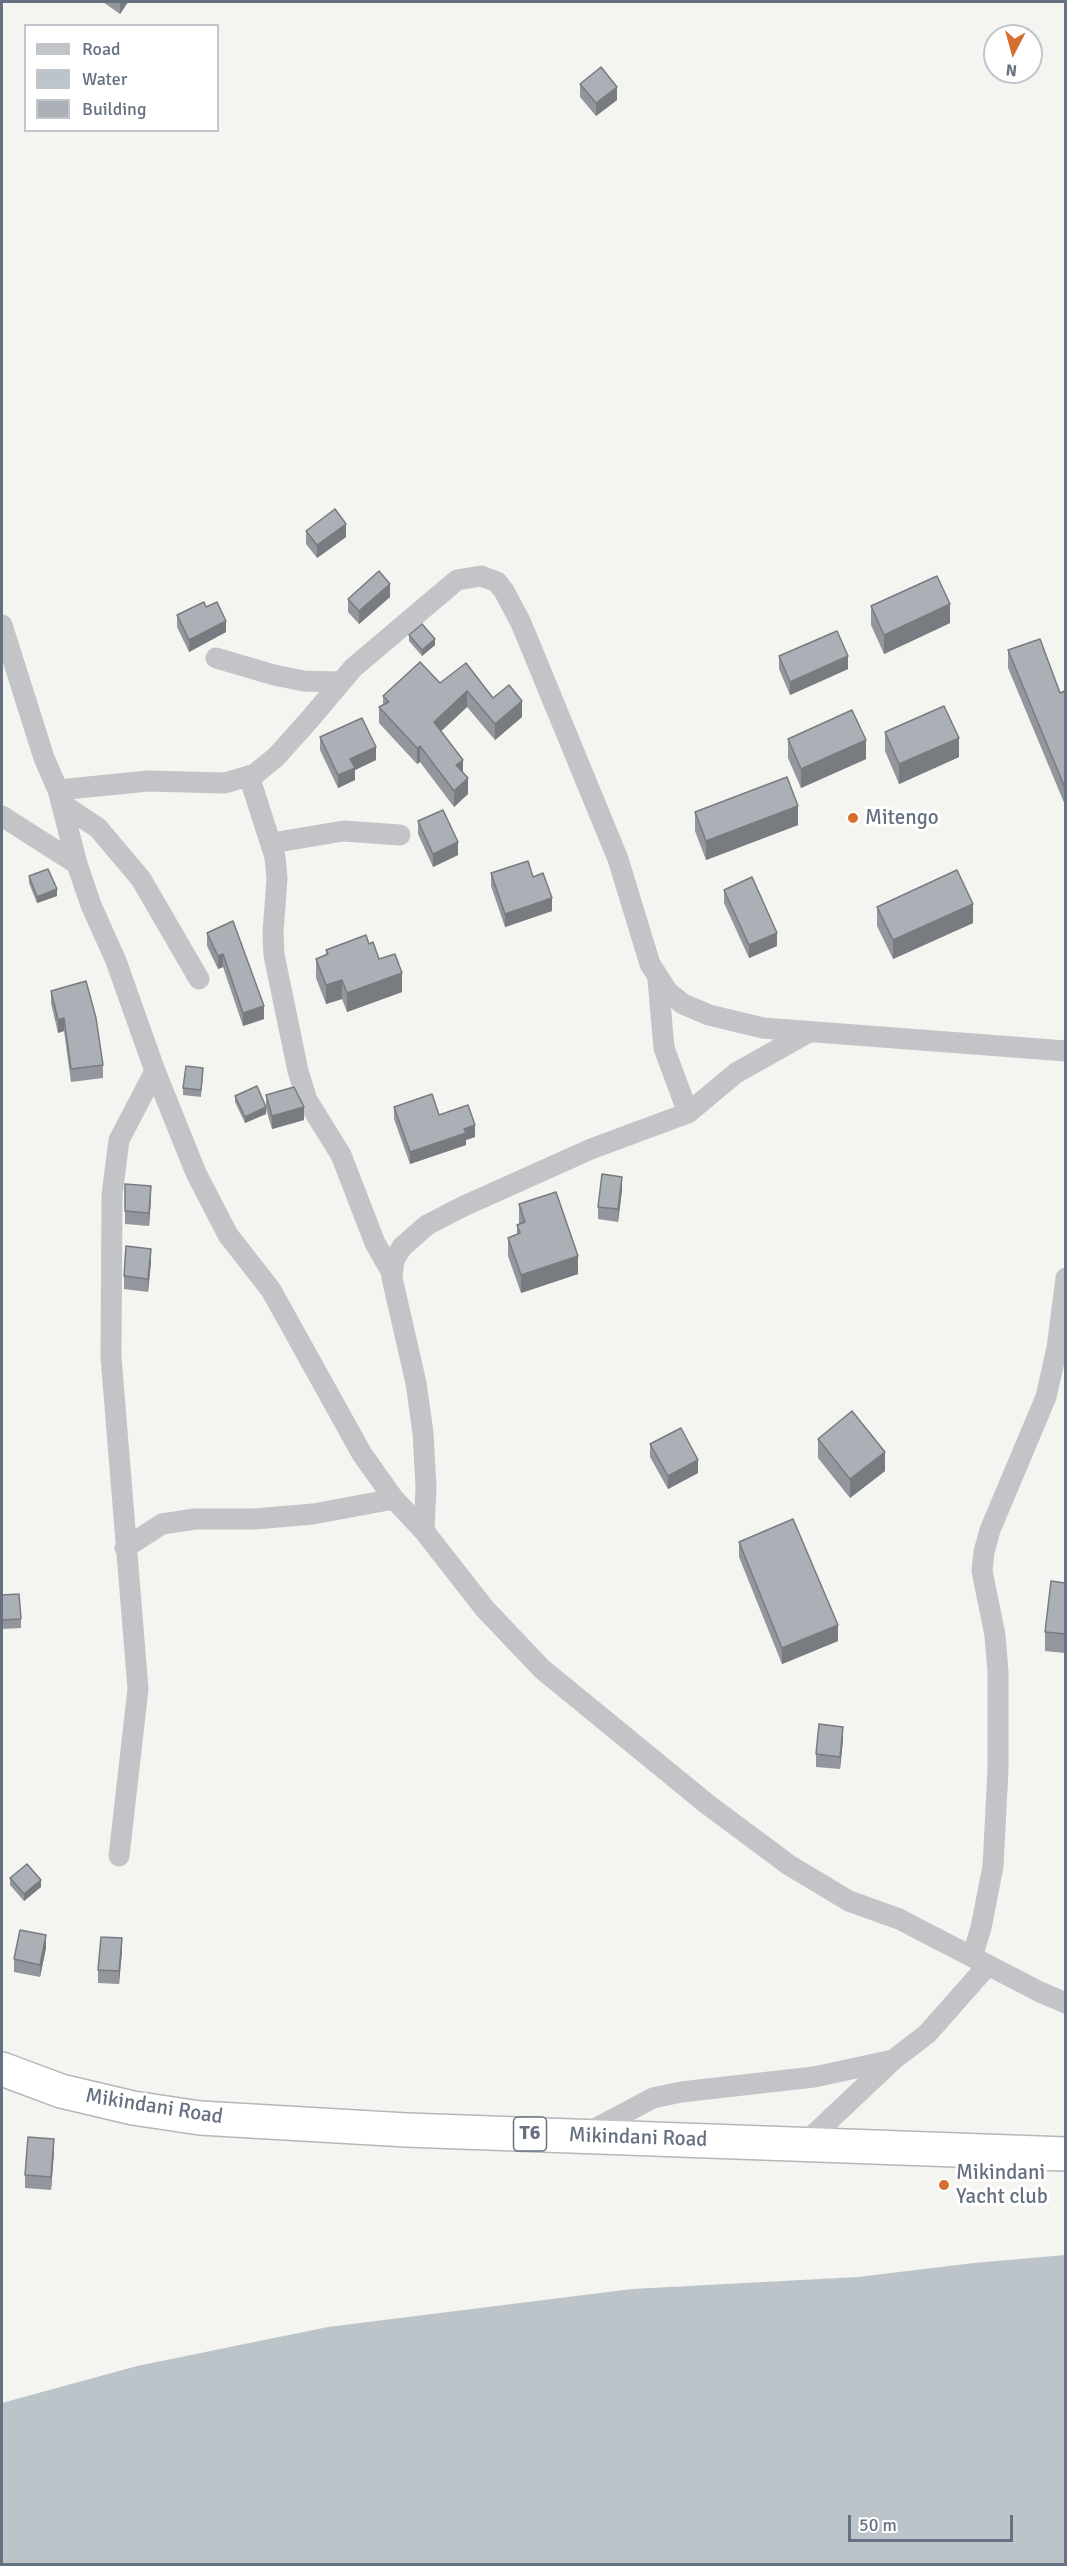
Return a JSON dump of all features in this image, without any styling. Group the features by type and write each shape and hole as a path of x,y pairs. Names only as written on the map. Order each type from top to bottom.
{"highway":[{"name":"Mikindani Road","path":"2,2069 61,2091 133,2108 200,2118 407,2130 1065,2154"}],"street":[{"path":"60,797 148,781 225,783 249,776 276,757 339,682 457,580 476,576 497,582 520,623 614,848 650,964 668,993 683,1004 709,1015 763,1028 1065,1051"},
{"path":"2,625 44,758 60,797 77,864 91,905 116,961 155,1071 196,1173 228,1235 271,1290 362,1454 394,1499 424,1531 485,1609 542,1669 707,1804 816,1883 849,1901 899,1919 1065,2003"},
{"path":"216,658 304,681 339,682"},
{"path":"249,776 272,843 277,878 273,933 274,955 298,1071 307,1100 342,1155 375,1243 392,1273 416,1383 423,1433 426,1487 424,1531"},
{"path":"60,797 98,828 141,879 199,979"},
{"path":"2,816 77,864"},
{"path":"272,843 344,831 400,835"},
{"path":"658,980 664,1048 688,1113"},
{"path":"392,1273 394,1260 402,1247 427,1225 591,1149 688,1113 736,1073 807,1033"},
{"path":"119,1856 138,1689 111,1357 112,1195 119,1140 155,1071"},
{"path":"804,2143 893,2060 927,2034 980,1961 981,1928 993,1866 998,1770 997,1663 995,1635 983,1579 984,1552 990,1530 1046,1397 1057,1348 1065,1278"},
{"path":"125,1548 162,1524 195,1519 255,1519 313,1514 394,1499"},
{"path":"580,2136 653,2098 681,2092 814,2077 893,2060"}],"water":[{"path":"1065,2255 1065,2564 2,2564 2,2403 137,2366 328,2327 632,2289 858,2277"}],"building":[{"path":"601,67 617,87 596,103 580,84"},
{"path":"335,509 346,524 317,545 306,531"},
{"path":"379,571 390,584 359,611 348,599"},
{"path":"937,576 950,604 884,635 871,606"},
{"path":"204,602 206,607 217,602 226,621 189,640 177,615"},
{"path":"422,624 435,639 422,650 409,635"},
{"path":"837,631 848,656 790,682 779,656"},
{"path":"1040,639 1060,693 1065,691 1065,788 1008,650"},
{"path":"420,662 440,683 466,663 493,698 509,685 522,701 495,724 467,691 434,722 463,760 456,765 468,778 454,791 420,746 417,748 379,707 389,702 383,696"},
{"path":"944,706 959,738 899,764 885,732"},
{"path":"852,710 866,740 801,769 788,739"},
{"path":"362,718 376,747 350,759 355,768 338,775 320,737"},
{"path":"787,777 798,806 706,841 695,812"},
{"path":"443,810 458,842 433,854 418,821"},
{"path":"528,861 533,877 543,873 552,898 505,914 491,873"},
{"path":"48,869 57,889 37,897 29,876"},
{"path":"957,870 973,904 893,940 877,907"},
{"path":"752,877 777,933 749,945 724,890"},
{"path":"233,921 264,1006 243,1013 223,954 218,956 207,933"},
{"path":"366,935 369,944 373,942 379,959 395,954 402,973 347,993 342,980 326,985 316,959 328,954 326,950"},
{"path":"86,981 96,1018 103,1065 71,1069 64,1018 58,1020 51,991"},
{"path":"186,1066 203,1068 201,1090 183,1088"},
{"path":"257,1086 266,1107 245,1117 235,1096"},
{"path":"294,1087 304,1107 272,1116 266,1095"},
{"path":"432,1094 439,1115 468,1105 475,1125 464,1129 466,1133 410,1152 394,1107"},
{"path":"602,1174 622,1177 618,1209 598,1207"},
{"path":"125,1184 151,1186 149,1213 125,1211"},
{"path":"556,1192 578,1256 521,1275 508,1238 520,1233 517,1225 525,1222 519,1204"},
{"path":"126,1246 151,1249 148,1279 124,1276"},
{"path":"852,1411 885,1452 850,1479 818,1439"},
{"path":"681,1428 698,1460 668,1476 650,1444"},
{"path":"793,1519 838,1625 782,1648 739,1542"},
{"path":"1051,1581 1065,1583 1065,1634 1045,1632"},
{"path":"19,1594 21,1619 2,1620 2,1595"},
{"path":"819,1724 843,1727 840,1757 816,1754"},
{"path":"27,1864 41,1880 24,1894 10,1878"},
{"path":"20,1930 46,1935 40,1965 14,1959"},
{"path":"101,1937 122,1938 119,1971 98,1970"},
{"path":"28,2137 54,2139 51,2177 25,2175"}],"place":[{"name":"Mitengo","path":"853,818"},
{"name":"Mikindani Yacht club","path":"944,2185"}]}
